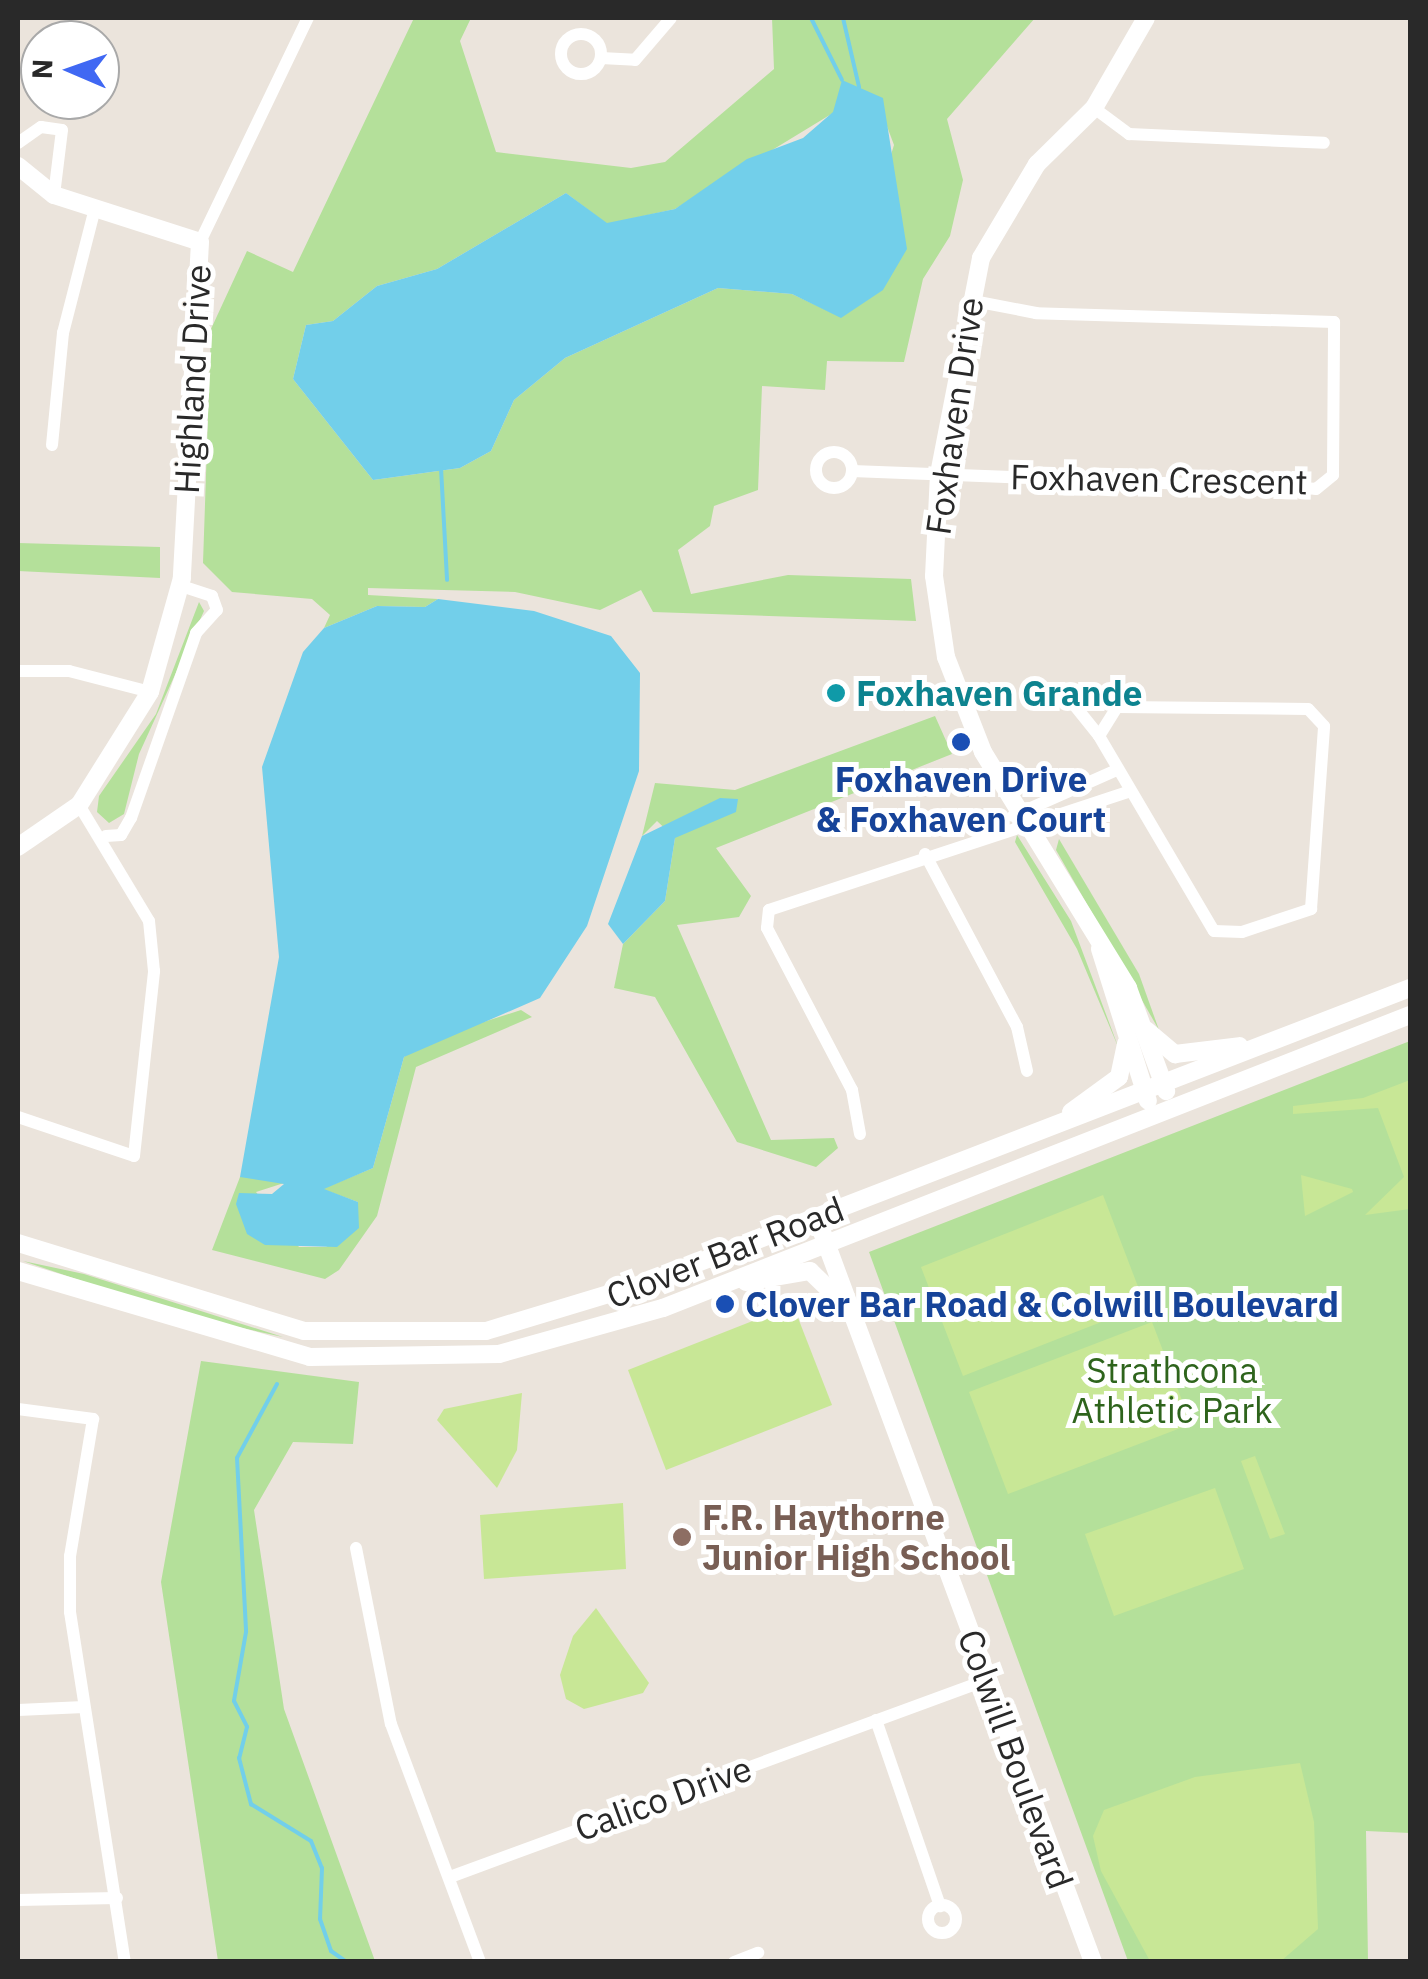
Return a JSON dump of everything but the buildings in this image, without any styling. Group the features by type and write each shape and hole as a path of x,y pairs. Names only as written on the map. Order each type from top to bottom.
{"main road":[{"name":"Foxhaven Drive","path":"1146,18 1094,108 1016,196 966,299 938,474 934,576 946,657 982,752 1100,949 1134,1032 1164,1084 1162,1111"},
{"path":"18,166 54,194 200,242"},
{"name":"Highland Drive","path":"18,846 79,804 150,692 181,586 200,242"},
{"name":"Clover Bar Road","path":"18,1242 238,1318 417,1336 557,1315 1410,988"},
{"name":"Clover Bar Road","path":"18,1271 239,1343 388,1363 540,1346 692,1296 1410,1015"},
{"path":"1055,1125 1119,1077 1134,1032 1175,1054 1270,1042"},
{"name":"Foxhaven Drive","path":"1134,1032 1144,1091 1162,1111"},
{"name":"Colwill Boulevard","path":"816,1218 858,1321 1092,1962"},
{"path":"692,1296 796,1269 830,1286 858,1321"}],"street":[{"name":"Highland Drive","path":"200,242 308,18"},
{"path":"602,58 635,60 670,18"},
{"path":"1094,108 1129,134 1324,143"},
{"path":"18,142 41,126 62,130 54,194"},
{"path":"52,445 63,333 95,208"},
{"name":"Foxhaven Crescent","path":"938,474 1316,489 1333,475 1334,322 1036,313 966,299"},
{"path":"852,471 938,474"},
{"path":"106,836 121,835 131,818 196,633 217,610 212,596 181,586"},
{"path":"18,671 70,671 150,692"},
{"path":"1077,690 1118,707 1308,710 1324,726 1319,898 1242,932 1214,931 1098,736 1072,712 1077,690"},
{"path":"1098,736 1118,707"},
{"path":"1006,826 1018,811 1118,770"},
{"path":"860,1134 852,1090 766,917 925,854 1006,826 1029,829 1130,791"},
{"path":"18,1117 134,1156 154,971 149,922 106,836 79,804"},
{"path":"925,854 1017,1026 1026,1071"},
{"path":"18,1409 93,1419 70,1556 84,1708 125,1962"},
{"path":"356,1548 392,1724 480,1962"},
{"name":"Calico Drive","path":"450,1877 987,1680"},
{"path":"18,1710 84,1708"},
{"path":"876,1720 940,1906"},
{"path":"18,1900 117,1898"},
{"path":"734,1962 758,1953"}],"green space":[{"path":"414,18 471,18 460,41 496,152 631,168 665,162 774,69 772,18 1035,18 947,119 963,180 950,236 923,279 904,362 827,361 825,390 762,386 758,490 714,506 710,526 678,550 691,594 788,575 911,579 916,621 653,612 641,590 600,610 515,592 368,588 368,595 438,599 425,607 377,606 324,628 330,615 312,599 232,592 203,563 211,329 247,251 293,272","holes":["833,113 885,121 894,145 841,317 792,294 718,288 565,358 514,400 491,451 460,468 373,480 293,379 306,325 333,321 377,286 437,269 566,193 607,224 675,209"]},
{"path":"18,543 160,547 160,578 18,571"},
{"path":"199,602 204,611 139,754 124,814 109,823 97,812 99,796 156,714"},
{"path":"935,716 952,754 716,848 751,896 739,917 677,925 771,1140 834,1138 838,1148 816,1167 737,1142 655,997 614,988 623,944 665,901 675,838 657,821 642,836 655,783 735,790"},
{"path":"1017,835 1071,921 1119,1049 1077,949 1015,842"},
{"path":"1059,839 1139,974 1159,1030 1056,850"},
{"path":"521,1010 532,1017 416,1067 377,1216 339,1270 325,1279 212,1250 240,1177 255,1174 284,1183 256,1192 299,1247 326,1247 358,1228 358,1202 322,1189 373,1168 404,1057 427,1040"},
{"name":"Strathcona Athletic Park","path":"1410,1041 1410,1833 1366,1831 1368,1961 1128,1961 869,1252"},
{"path":"1410,1080 1410,1209 1365,1215 1404,1177 1378,1108 1293,1114 1293,1106 1363,1098"},
{"path":"1301,1175 1352,1189 1353,1192 1305,1216"},
{"path":"1103,1195 1145,1305 963,1376 921,1267"},
{"path":"23,1261 84,1274 283,1337 182,1315"},
{"path":"793,1305 832,1405 666,1470 628,1370"},
{"path":"1152,1322 1191,1424 1008,1494 969,1392"},
{"path":"201,1361 359,1382 353,1444 293,1442 254,1510 284,1709 375,1961 218,1961 161,1582"},
{"path":"522,1393 517,1450 497,1488 437,1420 444,1409"},
{"path":"1255,1456 1285,1534 1270,1539 1241,1461"},
{"path":"1215,1488 1244,1569 1114,1616 1085,1534"},
{"path":"623,1503 626,1569 484,1579 480,1515"},
{"path":"596,1608 649,1683 643,1693 584,1709 566,1699 560,1675 573,1636"},
{"path":"1300,1763 1314,1822 1318,1929 1281,1961 1150,1961 1101,1871 1093,1836 1104,1810 1195,1777"}],"water":[{"path":"842,80 883,98 907,249 883,290 841,318 792,294 718,288 565,358 514,400 491,451 460,468 373,480 293,379 306,325 333,321 377,286 437,269 566,193 607,223 675,209 747,159 803,138 833,112"},
{"path":"438,599 534,611 611,636 640,673 639,771 587,926 540,998 404,1057 373,1168 324,1189 358,1202 359,1228 337,1247 265,1245 247,1234 236,1204 239,1193 272,1194 284,1184 240,1177 279,957 262,767 303,652 324,628 377,606 425,607"},
{"path":"720,798 738,799 736,812 675,838 665,901 623,944 608,924 642,836"}],"waterway":[{"path":"811,18 842,80"},
{"path":"843,18 859,87"},
{"path":"441,468 447,580"},
{"path":"277,1384 237,1458 246,1632 234,1701 247,1727 239,1758 251,1804 311,1841 322,1868 320,1919 331,1951 347,1962"}],"place":[{"name":"Foxhaven Grande","path":"836,693"},
{"name":"Foxhaven Drive & Foxhaven Court","path":"961,742"},
{"name":"Clover Bar Road & Colwill Boulevard","path":"725,1304"},
{"name":"F.R. Haythorne Junior High School","path":"682,1537"}]}
